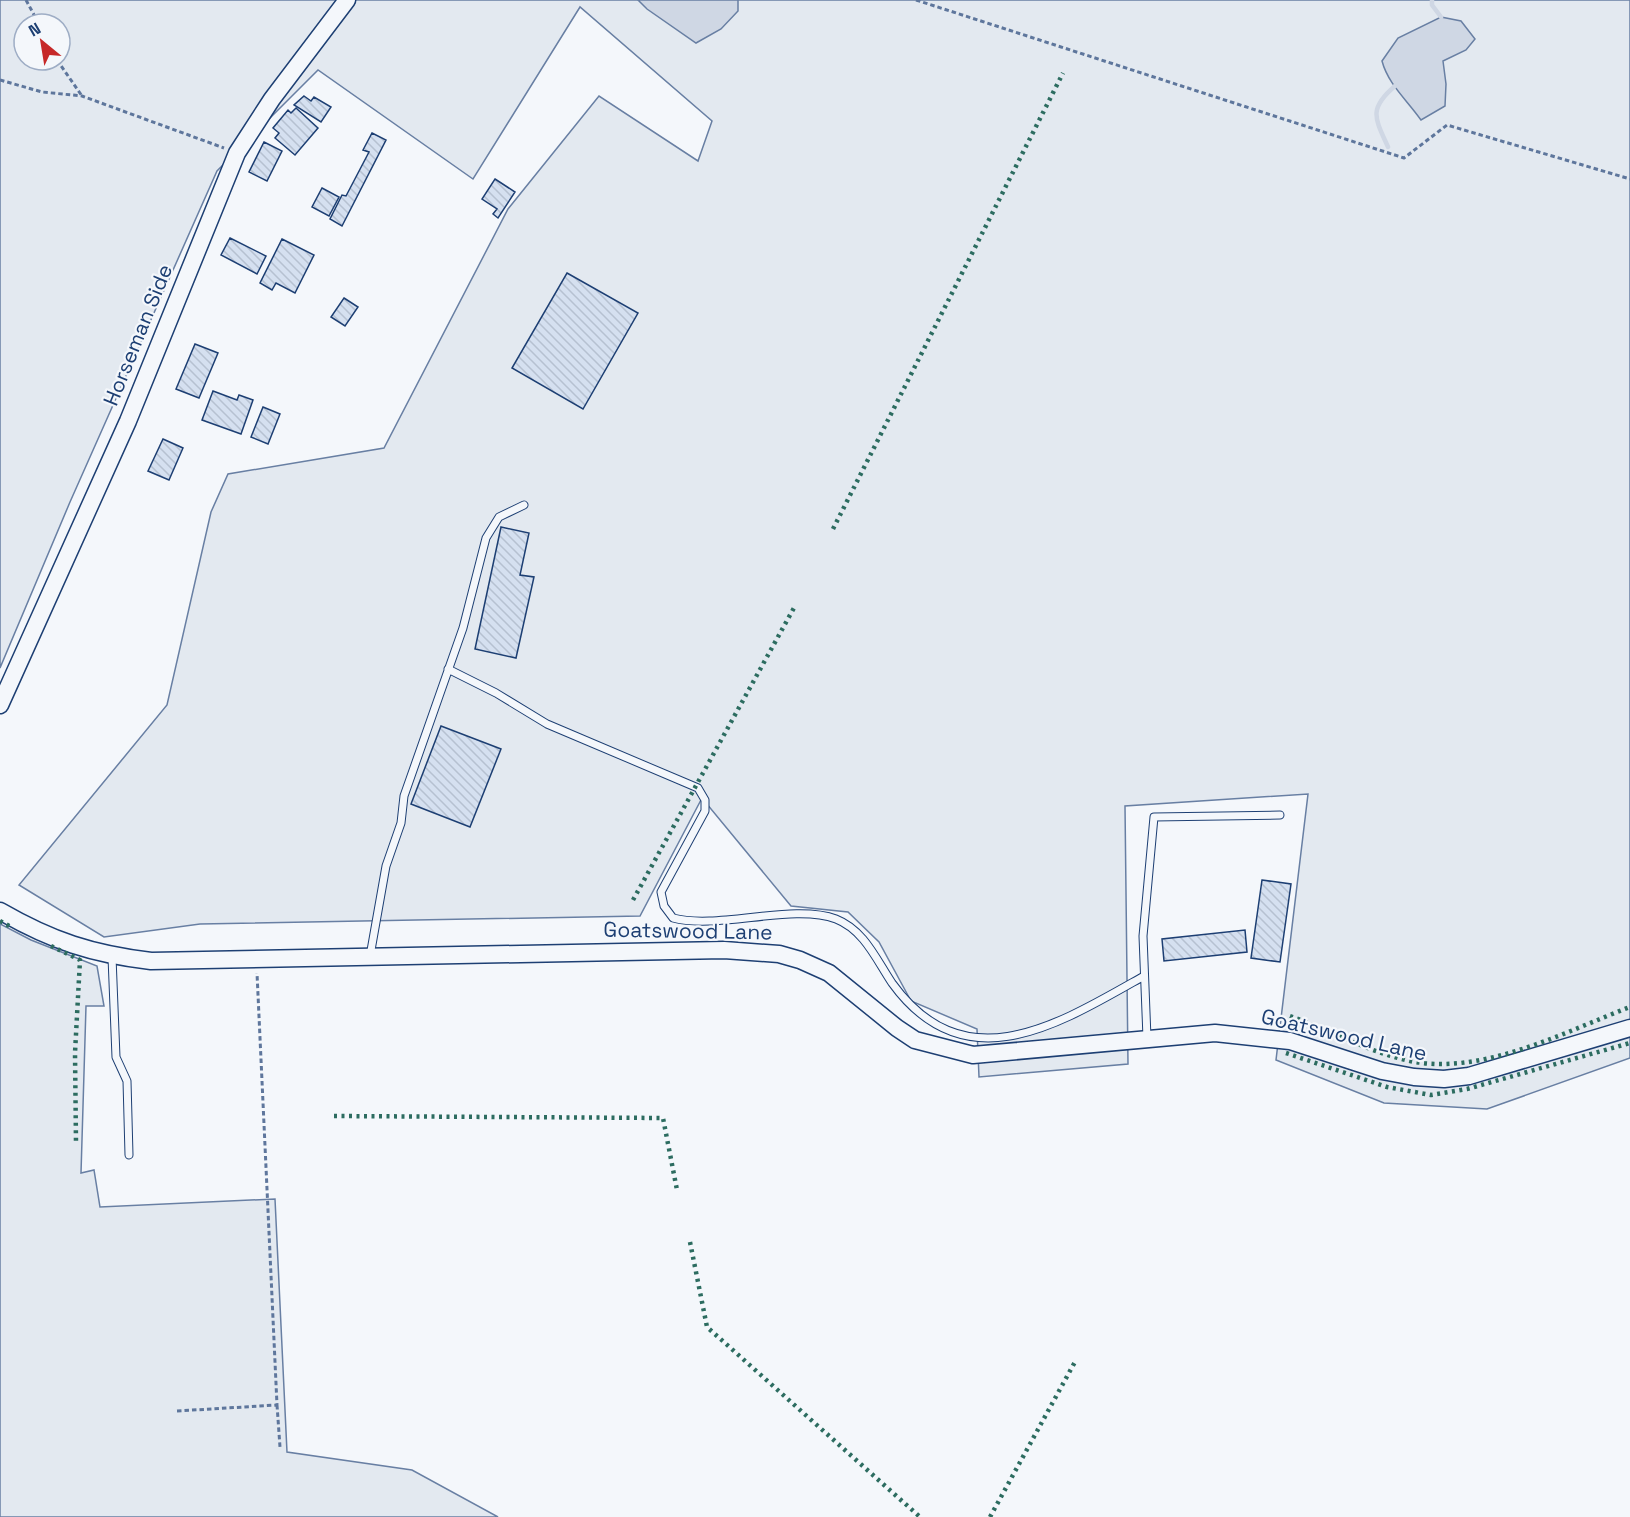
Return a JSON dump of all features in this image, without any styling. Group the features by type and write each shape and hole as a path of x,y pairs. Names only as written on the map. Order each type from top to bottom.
{"street":[{"name":"Horseman Side","path":"0,705 128,421 237,153 272,99 347,0"},
{"name":"Goatswood Lane","path":"0,911 43,936 112,957 151,962 724,950 779,954 829,973 915,1040 973,1054 1215,1033 1290,1041 1382,1071 1414,1077 1444,1079 1468,1076 1630,1028"}],"lane":[{"path":"370,956 386,866 401,823 404,796 463,628 486,538 499,517 524,505"},
{"path":"448,669 496,693 547,724 698,788 705,800 705,811 661,892 664,906 673,918 805,916 839,920 852,927 863,939 906,1002 920,1016 948,1032 963,1036 996,1037 1043,1027 1080,1011 1144,976"},
{"path":"1147,1038 1143,936 1154,817 1280,815"},
{"path":"112,957 116,1057 127,1081 129,1155"}],"path":[{"path":"916,0 1404,158 1447,125 1630,178"},
{"path":"65,72 82,96"},
{"path":"0,80 42,92 82,96 237,153"},
{"path":"256,959 280,1447"},
{"path":"177,1411 277,1405"}],"shaded area":[{"path":"0,0 1630,0 1630,1058 1487,1109 1384,1103 1276,1060 1308,794 1125,806 1128,1064 979,1077 977,1029 911,1001 879,942 848,912 791,906 702,798 640,916 200,924 104,937 19,885 167,705 211,512 228,474 384,448 508,209 599,96 698,161 712,121 580,7 473,179 318,70 217,171 70,502 0,668"},
{"path":"638,0 738,0 738,11 721,29 696,43 647,9"},
{"path":"1441,17 1461,21 1475,39 1466,50 1443,61 1446,84 1445,106 1421,120 1393,85 1382,61 1398,38"},
{"path":"0,924 31,940 97,966 104,1006 86,1006 81,1173 94,1170 100,1207 275,1199 287,1452 412,1470 498,1517 0,1517"}],"building":[{"path":"304,96 311,101 314,97 331,107 321,122 294,105"},
{"path":"296,108 318,128 295,155 275,138 279,133 273,128 288,110 291,113"},
{"path":"372,133 386,140 342,226 330,219 342,195 346,196 369,152 363,150"},
{"path":"264,142 282,151 267,181 249,172"},
{"path":"495,179 515,192 498,218 493,214 497,209 482,199"},
{"path":"322,188 339,197 329,216 312,207"},
{"path":"230,238 266,256 257,274 221,255"},
{"path":"282,239 314,255 295,293 276,283 272,290 260,283"},
{"path":"567,273 638,313 583,409 512,368"},
{"path":"344,298 358,307 345,326 331,317"},
{"path":"195,344 218,353 199,398 176,389"},
{"path":"213,391 237,400 239,395 253,400 241,434 202,420"},
{"path":"263,407 280,414 268,444 251,437"},
{"path":"163,439 183,448 169,480 148,471"},
{"path":"501,527 529,533 520,575 534,577 516,658 475,649"},
{"path":"441,726 501,749 470,827 411,804"},
{"path":"1262,880 1291,884 1280,962 1251,958"},
{"path":"1245,930 1247,952 1164,961 1162,939"}],"waterway":[{"path":"1432,0 1432,5 1441,17"},
{"path":"1388,147 1376,114 1381,101 1395,86"}],"hedge":[{"path":"833,529 1063,73"},
{"path":"633,900 795,606"},
{"path":"0,921 11,927"},
{"path":"51,946 80,960 75,1053 76,1143"},
{"path":"1290,1016 1394,1057 1437,1064 1494,1057 1522,1049 1630,1007"},
{"path":"1286,1053 1387,1087 1431,1095 1467,1089 1630,1043"},
{"path":"334,1116 663,1118 677,1190"},
{"path":"690,1242 707,1327 920,1517"},
{"path":"990,1517 1076,1360"}]}
